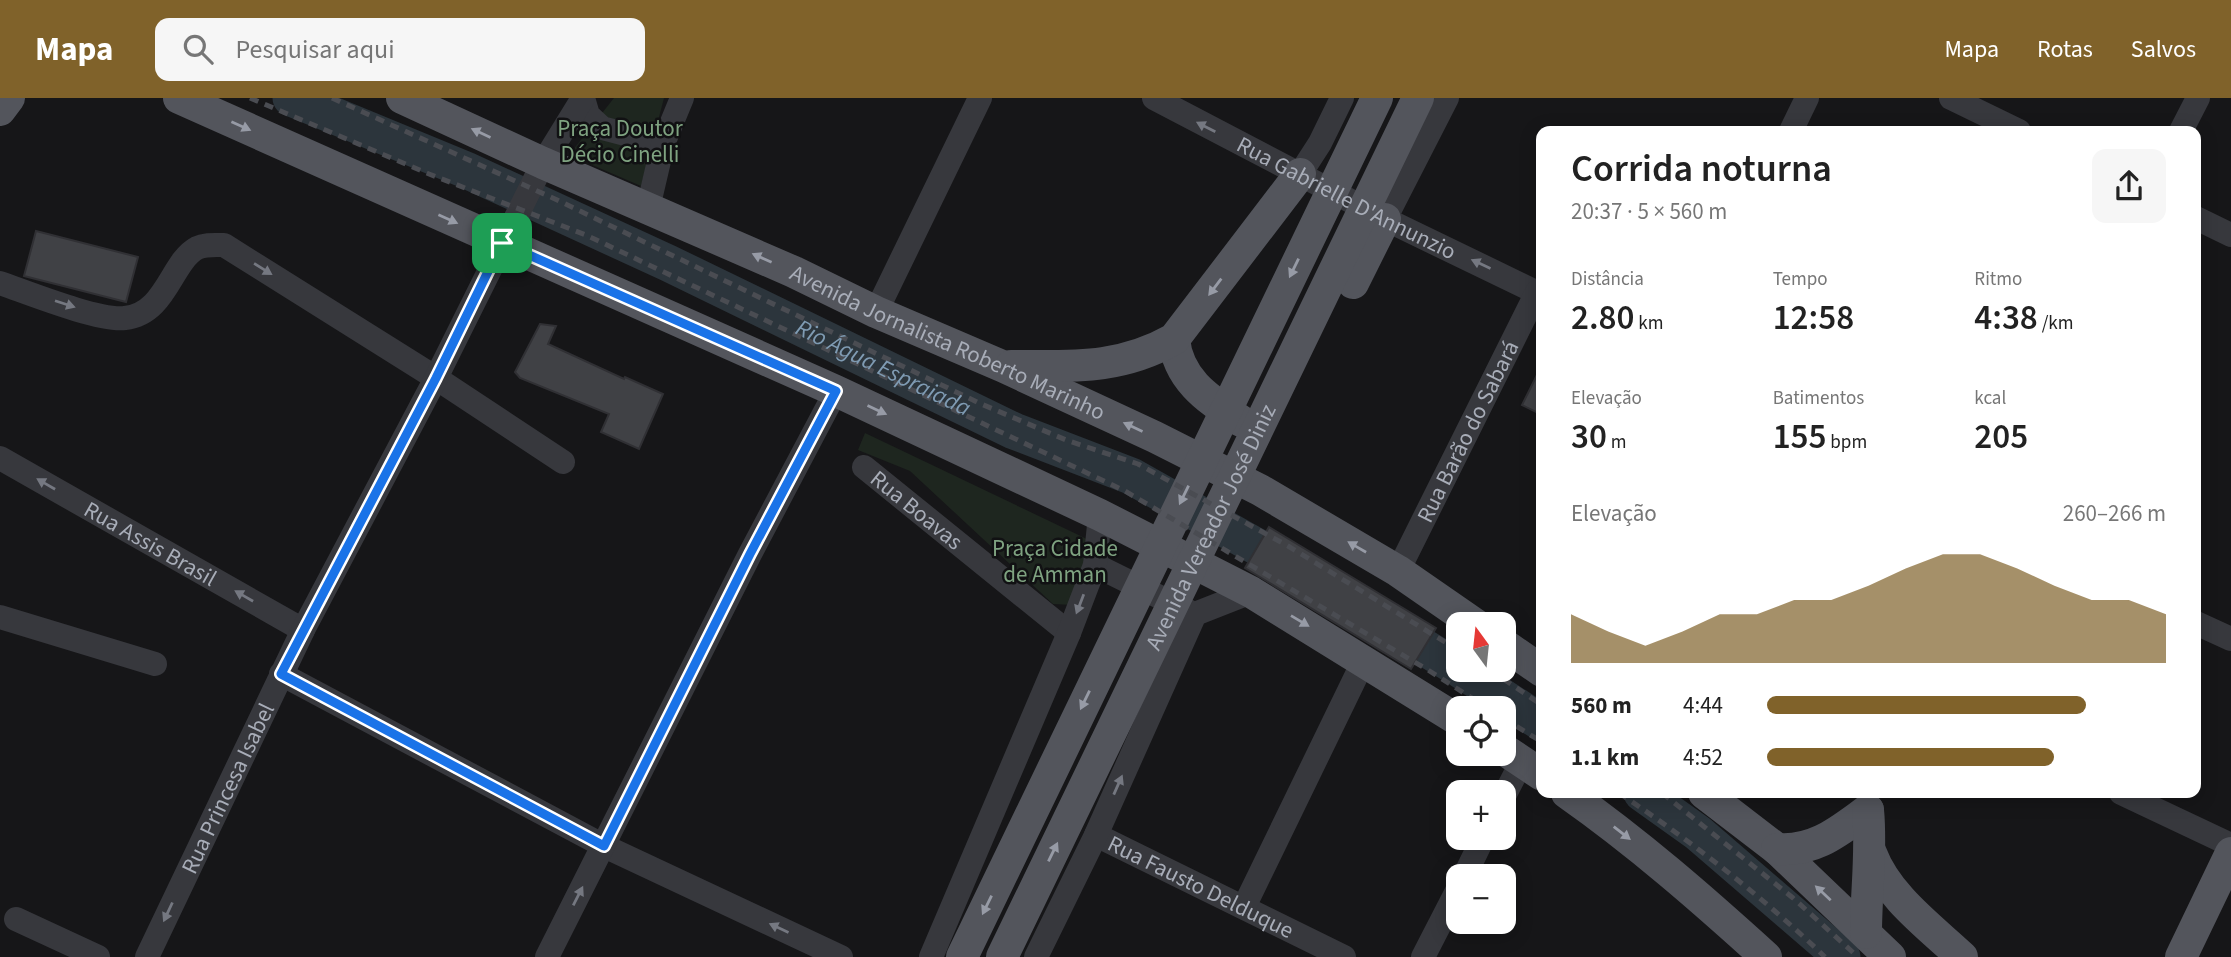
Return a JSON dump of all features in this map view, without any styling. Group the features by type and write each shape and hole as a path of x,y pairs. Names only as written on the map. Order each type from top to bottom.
{"main road":[{"path":"0,110 4,98"},
{"path":"0,110 9,98"},
{"path":"179,98 503,240 836,391 1100,515 1251,592 1446,712"},
{"name":"Avenida Jornalista Roberto Marinho","path":"402,98 542,165 648,208 1002,366 1261,490 1398,570 1458,612"},
{"name":"Avenida Vereador José Diniz","path":"965,951 1377,98"},
{"name":"Avenida Vereador José Diniz","path":"1002,957 1370,216 1418,98"},
{"path":"1002,366 1101,365 1150,353 1174,339 1300,174"},
{"path":"1261,490 1260,479 1265,462 1370,216"},
{"path":"1174,339 1178,356 1190,382 1207,398 1261,434 1271,435 1280,430"},
{"path":"1516,653 1536,667"},
{"path":"1574,798 1678,878 1766,957"},
{"path":"1711,798 1777,849 1890,957"},
{"path":"1777,849 1798,849 1825,841 1870,801"},
{"path":"1866,933 1871,853 1870,801"},
{"path":"1871,853 1881,875 1901,898 1962,957"},
{"path":"2181,957 2231,853"}],"street":[{"name":"Rua Princesa Isabel","path":"147,957 303,629 436,378 542,165 583,98"},
{"path":"583,98 588,115 602,128 663,144"},
{"path":"648,208 663,144 682,98"},
{"path":"876,312 980,98"},
{"name":"Rua Gabrielle D'Annunzio","path":"1154,98 1300,174 1328,199 1536,293"},
{"path":"1300,174 1320,143 1342,98"},
{"name":"Avenida Vereador José Diniz","path":"1370,216 1447,98"},
{"path":"1793,126 1807,98"},
{"path":"1951,98 2009,126"},
{"path":"2184,126 2198,98"},
{"path":"2201,220 2231,235"},
{"path":"0,283 106,317 127,318 145,311 160,297 191,254 201,247 224,245 436,378 563,462"},
{"name":"Rua Barão do Sabará","path":"1398,570 1536,300"},
{"path":"547,957 750,554 836,391"},
{"name":"Rua Assis Brasil","path":"0,458 303,629"},
{"name":"Rua Boavas","path":"864,467 1069,633"},
{"path":"931,957 1096,565 1100,515"},
{"path":"1096,565 1195,614"},
{"name":"Avenida Vereador José Diniz","path":"1036,957 1096,835 1195,614 1251,592"},
{"path":"0,617 155,664"},
{"path":"2201,626 2231,639"},
{"path":"1244,907 1364,660"},
{"path":"281,674 604,846 841,957"},
{"path":"1512,780 1522,761"},
{"path":"2132,798 2231,845"},
{"name":"Rua Fausto Delduque","path":"1096,835 1345,957"},
{"path":"1423,957 1446,912"},
{"path":"16,919 98,957"}],"green space":[{"name":"Praça Doutor Décio Cinelli","path":"614,98 664,98 641,186 569,155"},
{"name":"Praça Cidade de Amman","path":"865,433 1089,540 1073,605 1053,604 910,471 858,450"}],"building":[{"path":"36,231 138,257 126,302 24,276"},
{"path":"540,324 556,326 548,344 663,394 639,449 601,432 609,414 520,378 515,372"},
{"path":"1536,377 1536,412 1522,405"},
{"path":"1269,527 1436,628 1411,669 1245,568"}],"waterway":[{"name":"Rio Água Espraiada","path":"291,98 466,170 668,263 1014,431 1131,476 1302,572"},
{"name":"Rio Água Espraiada","path":"1381,621 1446,661"},
{"name":"Rio Água Espraiada","path":"1479,682 1536,719"},
{"name":"Rio Água Espraiada","path":"1649,798 1698,833 1842,957"}],"railway":[{"path":"250,98 429,174 586,235 1125,491 1469,696"},
{"path":"332,98 555,199 979,403 1066,440 1138,464 1288,546 1446,643"},
{"path":"1508,682 1536,701"},
{"path":"1516,726 1536,738"},
{"path":"1626,798 1726,870 1825,957"},
{"path":"1668,798 1793,898 1858,957"}],"route":[{"path":"502,243 836,391 750,554 604,846 281,674 436,378 502,243"}]}
